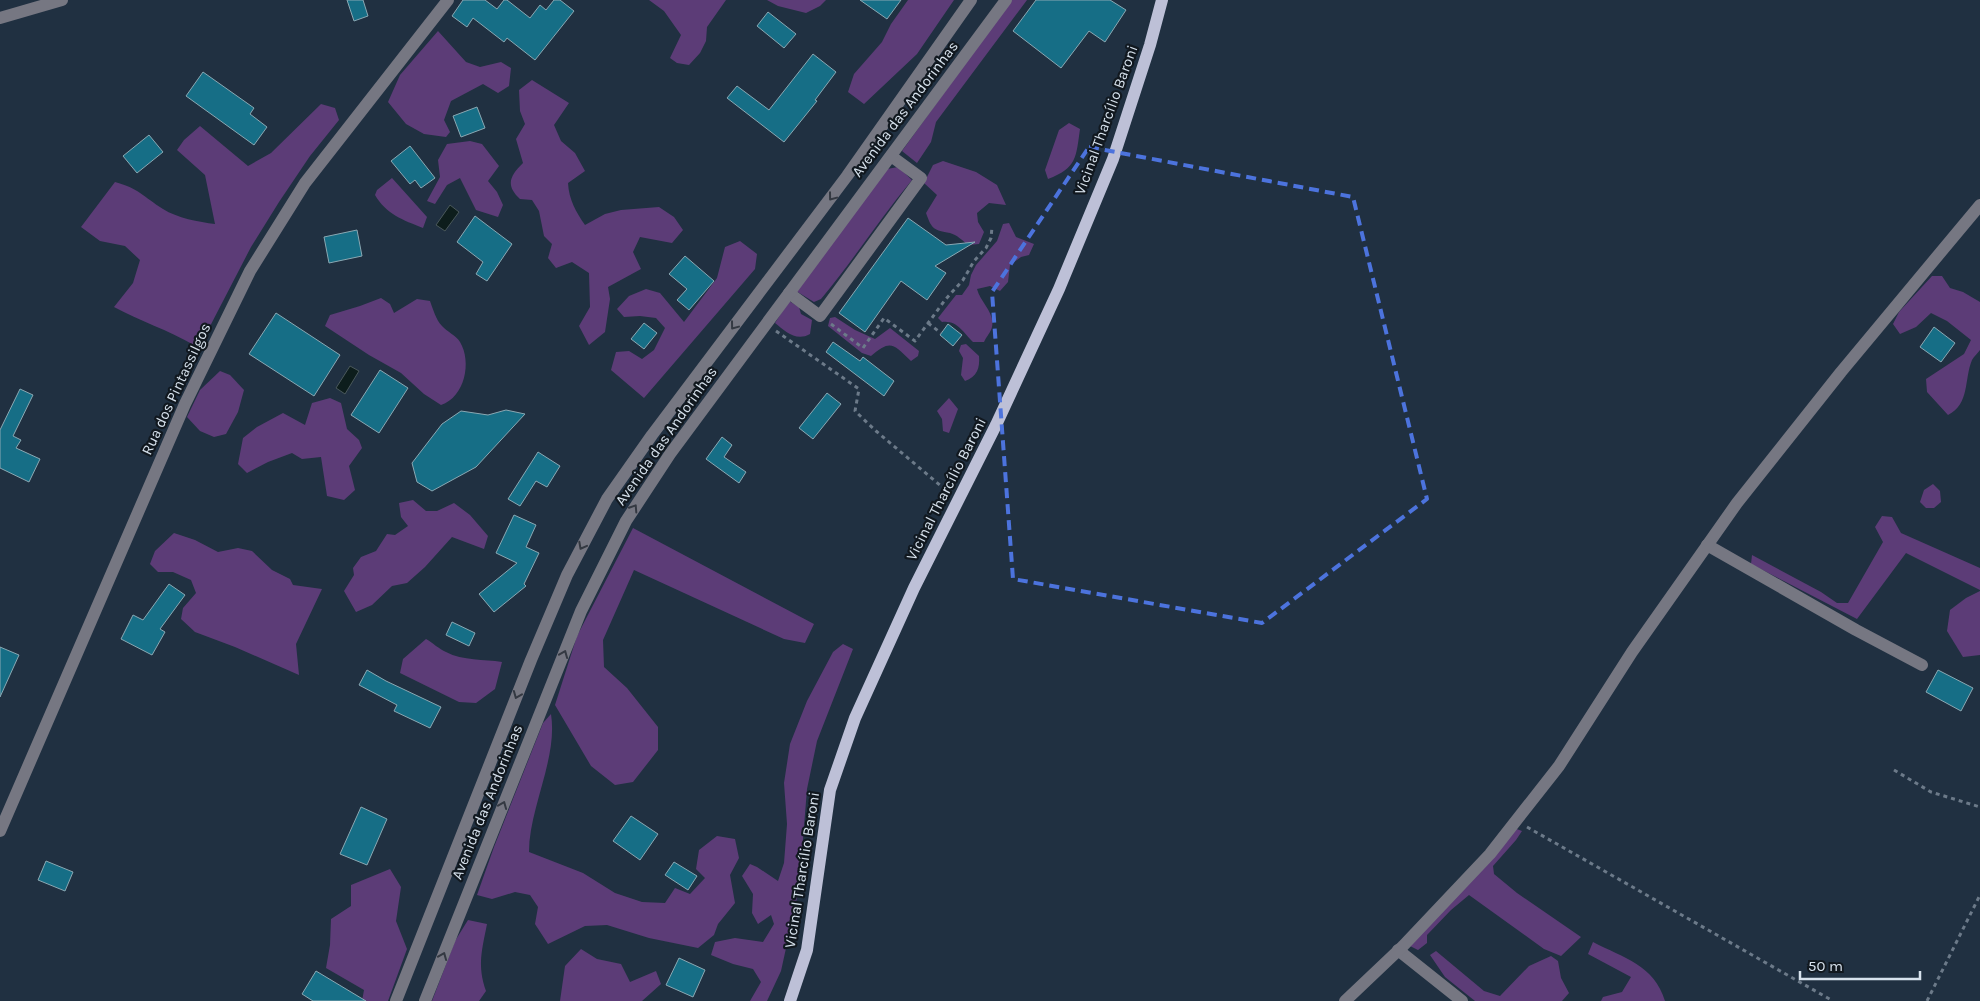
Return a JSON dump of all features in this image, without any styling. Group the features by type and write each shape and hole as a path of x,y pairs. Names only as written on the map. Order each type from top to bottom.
{"main road":[{"name":"Vicinal Tharcílio Baroni","path":"790,1001 807,950 830,790 855,718 914,588 996,425 1059,289 1113,159 1150,45 1162,0"}],"street":[{"path":"0,18 62,0"},
{"name":"Rua dos Pintassilgos","path":"0,831 185,404 250,271 306,183 448,0"},
{"name":"Avenida das Andorinhas","path":"396,1001 531,660 567,575 607,499 652,435 847,176 971,0"},
{"name":"Avenida das Andorinhas","path":"425,1001 581,611 626,521 670,454 1006,0"},
{"path":"790,293 820,316 921,178 891,156"},
{"path":"1345,1001 1398,950 1490,854 1559,766 1632,652 1737,503 1841,372 1980,205"},
{"path":"1707,545 1856,630 1922,665"},
{"path":"1398,950 1462,1001"}],"path":[{"path":"820,316 863,348 884,318 915,341 986,248 992,238 992,227"},
{"path":"928,323 942,333"},
{"path":"767,324 858,389 855,411 958,500"},
{"path":"1894,770 1931,792 1980,807"},
{"path":"1516,821 1833,1001"},
{"path":"1927,1001 1980,895"}],"highlighted area":[{"path":"1089,147 1353,197 1427,499 1262,623 1013,579 992,292"}],"shaded area":[{"path":"649,0 726,0 707,27 706,41 700,53 689,65 677,63 670,58 681,35 664,11"},
{"path":"767,0 826,0 820,6 806,13 778,6"},
{"path":"908,0 954,0 917,54 864,104 848,92 854,74 882,42 891,24"},
{"path":"1011,0 1027,0 936,122 931,142 917,163 902,151"},
{"path":"438,31 466,62 480,67 501,62 511,68 509,86 498,93 483,84 451,101 444,120 450,132 446,137 424,134 406,124 388,102 400,75"},
{"path":"532,80 569,103 554,125 561,141 575,153 585,171 568,183 574,205 585,225 605,214 621,210 659,207 674,217 683,230 672,243 640,237 633,252 641,269 608,287 610,299 605,332 589,345 579,326 590,307 589,273 572,262 556,268 548,258 552,244 544,236 539,211 532,200 520,199 515,194 511,185 512,176 523,163 516,139 525,124 520,111 519,90"},
{"path":"321,104 335,108 339,120 310,156 279,202 251,247 207,332 194,345 114,307 133,283 140,260 125,246 100,241 81,227 115,182 135,190 175,215 215,224 205,175 177,150 184,140 200,126 248,166 271,153"},
{"path":"1069,123 1080,129 1076,154 1070,166 1058,175 1048,179 1045,170 1059,130"},
{"path":"470,141 482,144 499,166 488,181 497,192 503,205 498,217 476,210 460,178 447,185 435,204 427,201 440,177 438,160 447,144"},
{"path":"943,161 976,172 997,185 1006,205 989,203 977,213 978,222 984,232 979,244 968,245 955,235 937,230 928,219 926,213 937,195 924,183 933,165"},
{"path":"898,167 912,180 821,299 814,302 796,291 887,169"},
{"path":"392,178 427,217 423,228 390,212 379,202 375,195 377,190"},
{"path":"450,205 459,212 445,231 436,225"},
{"path":"1009,223 1016,237 1034,244 1029,255 1021,257 1010,265 1008,282 1000,291 990,286 977,289 991,317 992,327 984,342 973,342 956,325 942,322 938,318 956,295 962,295 969,285 976,265 997,241 1003,224"},
{"path":"740,241 757,254 755,269 644,398 611,370 616,352 629,351 642,359 654,350 665,328 656,318 624,317 617,309 629,296 646,289 660,293 684,322 717,278 725,247"},
{"path":"1932,276 1942,276 1950,288 1963,292 1980,302 1980,350 1972,360 1963,398 1955,410 1948,415 1927,392 1926,379 1964,354 1971,340 1947,321 1931,313 1916,327 1900,334 1893,324 1899,312"},
{"path":"381,298 390,304 394,313 417,299 430,301 440,324 460,342 464,350 466,369 461,387 449,401 441,405 424,394 401,373 369,355 325,326 330,315"},
{"path":"789,301 799,307 801,314 812,320 810,334 800,337 795,336 775,323"},
{"path":"835,317 855,330 875,339 890,328 919,351 918,356 911,361 896,347 892,346 883,347 871,356 862,353 828,326 830,318"},
{"path":"966,344 979,356 979,360 975,374 965,381 961,375 963,358 959,351 961,345"},
{"path":"350,366 359,371 345,394 336,388"},
{"path":"220,371 230,375 244,390 238,412 226,434 214,437 200,431 187,417 200,390"},
{"path":"330,398 341,403 347,429 359,440 362,448 349,466 355,490 344,500 327,496 321,457 302,459 292,453 268,462 247,473 238,464 243,438 257,427 283,413 305,425 312,403"},
{"path":"949,398 958,409 949,433 943,431 942,419 937,411"},
{"path":"1933,484 1940,491 1941,502 1934,508 1926,508 1920,502 1924,490"},
{"path":"413,500 426,511 437,511 454,503 470,515 488,536 484,549 452,537 425,567 407,583 392,586 372,605 356,612 344,591 354,575 353,568 361,557 376,551 387,534 395,535 408,526 401,517 399,503"},
{"path":"1882,516 1892,517 1901,533 1980,568 1980,590 1906,553 1857,619 1751,564 1752,555 1821,592 1837,603 1848,603 1883,542 1875,527"},
{"path":"633,528 814,624 805,643 784,639 634,570 603,640 604,667 627,688 658,727 658,750 633,782 615,785 591,766 555,705 577,636"},
{"path":"174,533 195,540 218,552 238,548 252,551 272,570 290,579 293,585 322,589 296,644 299,675 195,632 181,619 183,608 196,593 191,580 173,572 158,572 150,564 155,551"},
{"path":"1980,591 1980,655 1963,657 1947,631 1950,610 1966,598"},
{"path":"426,639 453,655 502,662 495,689 476,703 459,702 400,673 403,659"},
{"path":"843,644 853,649 817,741 807,789 799,889 781,971 767,1001 750,1001 761,982 753,969 733,964 711,955 715,942 735,938 763,942 774,924 771,915 758,924 752,913 753,894 742,876 750,864 778,881 784,863 787,824 784,783 790,744 807,701 833,652"},
{"path":"551,714 551,748 533,818 529,852 583,873 615,893 642,902 665,903 675,888 690,894 705,878 696,869 699,850 717,836 735,839 739,858 730,875 735,903 718,924 714,935 698,948 649,938 607,925 585,926 548,944 535,924 538,907 530,895 515,892 492,899 477,895 543,723"},
{"path":"1514,828 1522,831 1493,866 1494,874 1517,893 1581,937 1561,956 1544,949 1469,895 1451,910 1427,935 1427,943 1418,950 1410,946"},
{"path":"390,869 401,887 396,921 407,949 388,1001 362,1001 364,990 326,968 330,945 331,919 351,906 351,885"},
{"path":"468,920 487,924 481,965 486,991 479,1001 432,1001 455,941"},
{"path":"1593,942 1627,958 1646,971 1660,989 1665,1001 1601,1001 1603,997 1622,992 1631,977 1588,954"},
{"path":"581,949 597,959 621,964 630,982 656,971 661,984 642,1001 560,1001 565,966"},
{"path":"1436,951 1484,991 1500,996 1529,966 1551,956 1558,961 1561,978 1569,993 1562,1001 1475,1001 1445,977 1430,955"}],"building":[{"path":"347,0 363,0 368,16 354,21"},
{"path":"463,0 485,0 497,9 504,0 507,0 530,18 540,5 546,10 554,0 560,0 574,11 535,60 507,38 504,42 473,18 467,27 452,16"},
{"path":"860,0 901,0 887,19"},
{"path":"1036,0 1110,0 1126,10 1105,42 1089,31 1061,68 1013,31"},
{"path":"768,12 796,34 784,48 757,26"},
{"path":"813,54 836,72 815,100 817,101 784,142 727,98 737,86 769,110"},
{"path":"203,72 254,108 250,114 267,127 254,145 186,96"},
{"path":"477,107 485,128 461,137 453,116"},
{"path":"149,135 163,152 137,173 123,156"},
{"path":"410,146 435,178 421,188 415,180 410,184 391,161"},
{"path":"475,216 512,244 487,281 476,274 483,262 457,242"},
{"path":"908,218 946,245 975,242 935,266 946,273 927,300 901,281 865,332 839,313"},
{"path":"357,230 362,256 329,263 324,237"},
{"path":"685,256 714,281 689,310 677,300 687,289 669,274"},
{"path":"276,313 340,355 314,396 249,354"},
{"path":"644,323 657,333 644,349 631,339"},
{"path":"948,324 962,335 953,346 940,335"},
{"path":"1934,327 1955,343 1941,362 1920,347"},
{"path":"833,342 860,361 863,357 894,381 884,396 826,352"},
{"path":"380,370 408,388 379,433 351,415"},
{"path":"20,389 33,395 13,436 21,440 16,448 40,459 29,482 0,468 0,430"},
{"path":"827,393 841,404 813,439 799,428"},
{"path":"506,410 525,414 476,467 432,491 417,482 412,463 442,424 461,411 488,415"},
{"path":"722,437 732,445 724,457 746,472 739,483 706,459"},
{"path":"538,452 560,466 547,487 536,481 520,506 508,499"},
{"path":"514,515 536,525 526,547 539,553 524,584 526,586 494,612 479,594 517,563 496,553"},
{"path":"169,584 185,595 160,629 165,632 152,655 121,639 133,615 143,620"},
{"path":"452,622 475,633 469,646 446,635"},
{"path":"0,647 19,655 0,697"},
{"path":"367,670 441,707 430,728 394,711 397,705 359,685"},
{"path":"1938,670 1973,688 1961,711 1926,692"},
{"path":"361,807 387,819 367,865 340,854"},
{"path":"631,816 658,834 640,860 613,841"},
{"path":"46,861 73,872 65,891 38,880"},
{"path":"674,862 697,876 688,890 665,875"},
{"path":"679,958 705,970 693,997 666,985"},
{"path":"316,971 366,1001 313,1001 302,994"}]}
